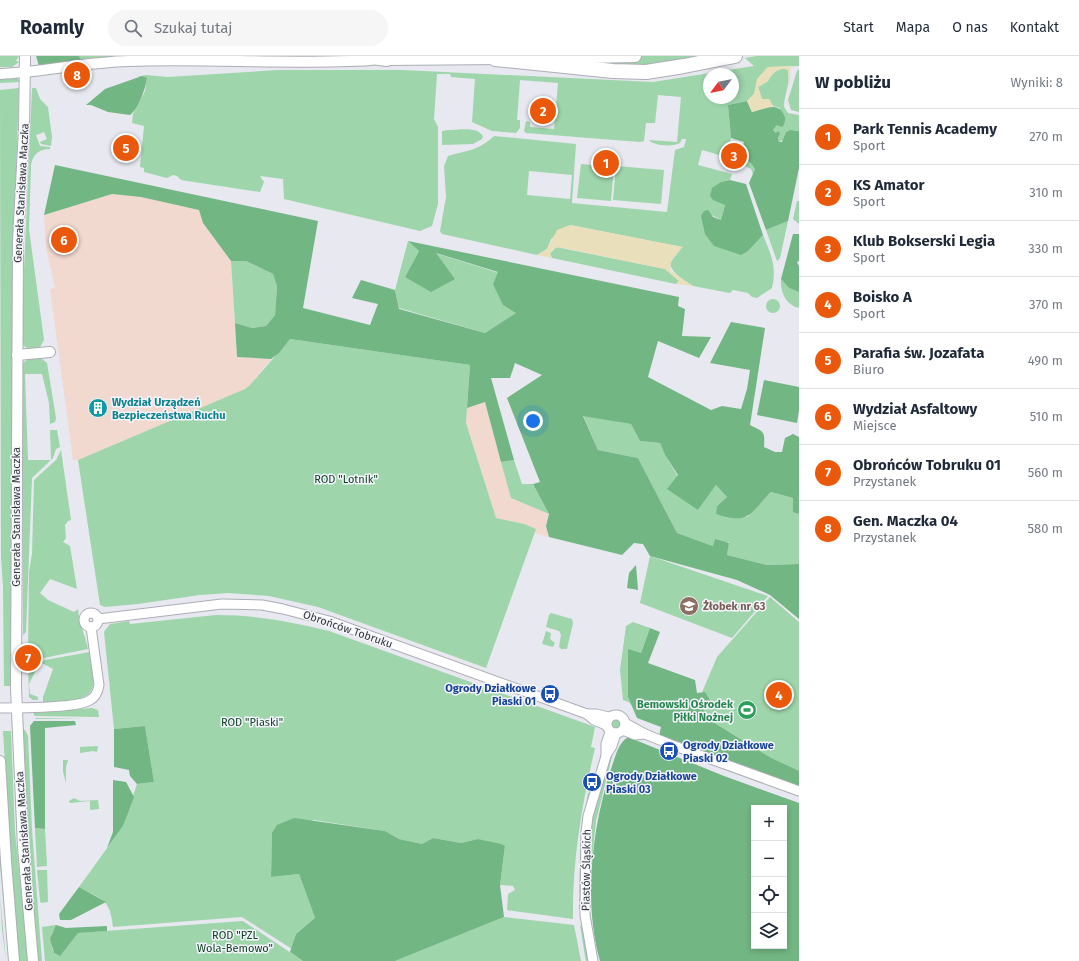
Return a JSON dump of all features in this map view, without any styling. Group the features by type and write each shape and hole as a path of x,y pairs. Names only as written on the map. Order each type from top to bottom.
{"highway":[{"path":"364,56 387,59"},
{"path":"495,59 613,71 646,72 735,56"}],"main road":[{"path":"0,74 25,73 79,64 129,61 290,62 387,59 495,59 635,56"},
{"name":"Generała Stanisława Maczka","path":"25,57 24,137 18,241 16,708 23,847 33,961"},
{"path":"17,355 50,352"},
{"name":"Generała Stanisława Maczka","path":"0,761 14,961"}],"street":[{"name":"Obrońców Tobruku","path":"98,619 222,604 262,605 283,608 329,621 587,714 596,714 615,727 645,734 799,791"},
{"path":"94,613 98,619 96,626 91,627 86,625 84,621 86,614 94,613"},
{"path":"0,708 81,704 89,701 97,694 99,685 91,627"},
{"name":"Piastów Śląskich","path":"593,961 585,915 585,843 588,816 606,756 612,746 615,727"}],"shaded area":[{"path":"112,194 141,197 199,210 203,223 231,261 237,357 271,359 245,389 78,460 73,460 50,289 55,288 46,247 44,215"},
{"path":"485,402 511,498 549,514 546,526 549,537 534,533 535,529 524,524 496,518 466,423 467,408"}],"green space":[{"path":"0,56 19,56 16,61 19,62 12,67 0,67"},
{"path":"36,56 79,56 81,60 39,66"},
{"path":"79,56 195,56 81,60"},
{"path":"587,56 717,56 642,67 587,61"},
{"path":"757,56 799,56 799,66 768,67 759,77 754,94 747,101 739,103 739,68 754,66 745,58"},
{"path":"784,68 788,70 789,75 784,107 788,113 799,115 799,131 795,130 786,132 783,140 779,142 779,136 773,130 777,125 780,108 773,106 769,99 762,99 758,87 768,81 770,76 778,70"},
{"path":"799,69 799,112 791,110 788,100 797,71"},
{"path":"278,70 403,70 653,82 703,74 703,104 733,104 728,105 731,138 726,157 702,150 698,165 732,174 730,180 721,182 725,205 721,220 704,211 748,251 763,235 772,261 774,273 772,288 757,298 752,297 748,293 733,290 730,293 693,286 686,282 674,272 671,265 671,262 682,247 570,225 551,239 547,249 537,255 442,234 440,231 446,197 444,166 448,156 483,145 494,136 576,144 572,203 667,212 675,150 684,147 686,139 682,139 680,143 669,145 655,144 649,140 677,142 681,97 658,95 655,123 646,123 644,141 640,142 526,133 524,131 526,121 530,122 530,127 554,129 558,83 520,80 517,120 520,120 520,128 516,133 492,131 472,122 475,79 451,77 450,74 437,74 434,119 438,127 438,204 432,226 420,231 284,199 283,179 260,176 264,182 260,192 181,180 177,176 173,175 167,178 144,172 144,168 140,167 144,126 132,123 133,114 145,91 147,78 137,77 146,75 168,77","holes":["529,171 572,175 570,199 527,195"]},
{"path":"142,76 147,78 145,87 139,103 130,115 108,112 91,105 86,105 105,89"},
{"path":"18,78 19,82 0,83 0,79"},
{"path":"19,88 13,263 13,686 4,686 3,587 1,557 0,90"},
{"path":"32,88 36,88 40,99 48,107 52,137 51,146 41,144 40,142 47,139 44,132 36,135 40,146 50,147 50,149 37,153 33,158 31,165 29,229 44,340 40,347 29,349 24,346 21,339"},
{"path":"747,101 752,112 770,107 778,108 785,118 782,127 777,125 773,130 776,133 778,131 780,133 778,138 779,142 782,142 786,132 791,130 799,131 799,168 788,221 766,230 749,183 755,169 750,162 739,159 744,142 731,138 728,105 739,104 739,103"},
{"path":"472,130 477,131 483,136 482,139 473,144 442,145 442,131"},
{"path":"739,159 750,162 755,169 753,174 751,169 738,163"},
{"path":"581,164 614,167 611,201 577,198"},
{"path":"55,165 318,221 303,308 370,325 378,304 352,298 361,280 395,290 399,309 485,333 516,313 503,305 493,284 498,272 436,253 455,279 431,292 405,277 419,251 408,241 679,297 678,306 685,309 682,336 711,337 699,358 658,341 648,377 711,410 722,406 741,409 747,389 750,370 710,363 731,322 765,328 750,425 763,433 764,447 775,452 782,452 785,438 793,434 799,437 799,514 793,512 793,498 771,492 753,512 743,518 727,517 716,514 717,506 727,497 716,485 698,510 667,489 678,475 665,455 660,443 640,441 631,424 583,416 598,450 638,458 677,533 713,546 715,539 729,543 727,555 767,565 799,564 799,619 770,595 737,580 650,556 643,544 634,543 622,555 549,537 546,526 549,514 533,484 540,482 507,398 542,375 515,363 510,378 491,378 514,460 501,462 485,402 467,408 470,365 290,339 279,353 271,359 237,357 235,323 252,328 266,326 275,315 277,286 273,274 246,261 231,261 203,223 199,210 141,197 112,194 44,215"},
{"path":"616,166 664,170 661,204 613,200"},
{"path":"730,180 746,184 763,235 748,251 741,255 714,246 705,234 701,216 704,211 708,210 713,217 721,220 725,205 713,200 710,196 712,188 721,182"},
{"path":"797,201 799,201 799,224 793,219"},
{"path":"788,221 780,258 777,261 766,230"},
{"path":"793,234 799,234 799,261 797,262 799,266 799,292 789,288 781,279"},
{"path":"408,241 419,251 405,277 455,279 435,253 499,273 493,284 516,313 485,333 399,308 395,290"},
{"path":"556,247 665,269 679,281 676,284 552,258 550,254"},
{"path":"231,261 246,261 273,274 277,285 275,315 266,326 252,328 235,323"},
{"path":"781,279 789,288 799,292 799,308 787,301 783,293"},
{"path":"770,299 776,299 780,303 780,309 776,313 770,313 766,309 766,303"},
{"name":"ROD \"Lotnik\"","path":"290,339 470,365 466,423 496,518 524,524 536,529 486,668 318,607 269,596 228,593 200,595 138,604 105,607 100,605 78,460 245,389"},
{"path":"28,359 42,359 47,363 56,418 55,422 50,424 49,403 42,374 25,374 28,460 51,460 32,478 26,632 23,635 22,364"},
{"path":"764,380 799,387 799,410 797,423 757,415"},
{"path":"583,415 631,424 640,441 660,443 665,455 698,510 716,485 727,497 717,506 747,517 771,492 793,498 793,511 799,514 799,564 767,565 727,555 729,542 713,546 677,533 638,458 598,450"},
{"path":"50,430 57,430 60,447 56,449 51,460"},
{"path":"61,450 71,520 65,525 66,538 63,542 70,546 77,589 50,579 40,593 48,600 74,612 78,609 88,649 29,661 29,572 32,554 34,480 56,460"},
{"path":"514,460 522,484 533,484 549,514 511,498 501,462"},
{"path":"650,556 768,596 732,638 640,603"},
{"path":"636,565 638,590 627,588 629,573"},
{"name":"Bemowski Ośrodek Piłki Nożnej","path":"770,597 799,622 799,776 684,735 717,657"},
{"path":"551,613 572,619 573,623 567,649 561,649 559,647 561,635 559,631 546,627 549,615"},
{"name":"ROD \"Piaski\"","path":"216,615 245,616 329,631 595,727 591,747 595,748 582,811 576,854 573,919 507,910 508,894 515,890 513,886 500,885 505,846 478,839 461,843 433,838 422,844 399,839 385,831 314,820 272,833 271,877 299,874 315,918 296,934 292,949 242,917 113,927 110,910 104,901 79,887 123,826 137,784 154,782 145,726 114,729 104,632 110,624 129,621 130,624"},
{"path":"633,622 650,628 641,653 628,650 628,697 632,706 629,702 623,700 620,670 626,626"},
{"path":"650,628 660,632 648,663 695,680 697,693 705,692 711,702 703,709 711,721 771,758 799,771 799,786 659,736 661,727 637,718 628,697 628,649 641,653"},
{"path":"546,631 551,633 550,639 555,643 553,647 542,644"},
{"path":"90,652 93,686 91,692 86,696 64,702 43,703 43,697 53,669 40,662 29,684 30,694 38,697 38,700 33,700 29,697 28,663"},
{"path":"92,708 98,710 99,717 35,716 33,713"},
{"path":"35,718 88,719 36,719"},
{"path":"614,719 618,719 621,724 618,729 614,729 611,726 611,722"},
{"path":"34,721 75,721 76,725 45,728 45,829 35,828 30,726"},
{"path":"145,726 154,782 137,784 130,776 129,770 114,767 114,729"},
{"path":"22,730 25,730 28,736 32,830 42,961 37,961 30,874"},
{"path":"3,731 11,731 15,832 29,961 19,961 13,896"},
{"path":"628,737 724,776 799,803 799,961 600,961 592,914 592,864 604,792 617,751"},
{"path":"98,746 97,752 93,751 80,753 80,747"},
{"path":"614,749 596,821 590,877 589,908 590,824 604,773"},
{"path":"63,760 68,760 66,767 66,783 63,772"},
{"path":"113,780 126,782 134,797 123,826 107,848 113,832"},
{"path":"588,793 591,793 581,909 579,909 580,846"},
{"path":"74,798 80,801 98,800 99,809 90,810 90,801 70,803 69,801"},
{"path":"294,818 385,831 399,839 422,844 433,838 461,843 478,839 501,844 505,846 500,885 504,917 395,961 303,961 290,952 296,934 315,918 299,874 271,877 272,833 277,825"},
{"path":"35,828 45,829 47,866 37,867"},
{"path":"0,840 10,961 0,865"},
{"path":"37,870 47,870 48,902 41,903 40,901"},
{"path":"79,887 106,902 71,920 60,920 59,914"},
{"path":"0,895 6,961 2,929"},
{"path":"504,917 574,925 581,961 395,961"},
{"name":"ROD \"PZL Wola-Bemowo\"","path":"243,921 303,961 45,961 42,927 56,925 56,929 52,933 52,949 56,955 78,933"},
{"path":"56,925 66,928 107,926 107,931 78,933 60,956 54,953 50,939"},
{"path":"580,925 583,929 589,961 586,961"}],"sand":[{"path":"791,66 789,88 788,70 781,69 776,71 768,81 758,87 762,99 769,99 773,106 752,112 747,101 754,94 757,79 768,67"},
{"path":"570,225 683,247 671,261 670,268 671,271 693,286 676,284 679,281 665,269 559,247 553,249 550,254 552,258 537,255 547,249 557,230"}],"place":[{"name":"Gen. Maczka 04","path":"77,75"},
{"name":"KS Amator","path":"543,111"},
{"name":"Parafia św. Jozafata","path":"126,148"},
{"name":"Klub Bokserski Legia","path":"734,156"},
{"name":"Park Tennis Academy","path":"606,163"},
{"name":"Wydział Asfaltowy","path":"64,240"},
{"name":"Wydział Urządzeń Bezpieczeństwa Ruchu","path":"98,408"},
{"name":"Żłobek nr 63","path":"689,606"},
{"name":"Obrońców Tobruku 01","path":"28,658"},
{"name":"Ogrody Działkowe Piaski 01","path":"550,694"},
{"name":"Boisko A","path":"779,695"},
{"name":"Bemowski Ośrodek Piłki Nożnej","path":"747,710"},
{"name":"Ogrody Działkowe Piaski 02","path":"669,751"},
{"name":"Ogrody Działkowe Piaski 03","path":"592,782"}]}
